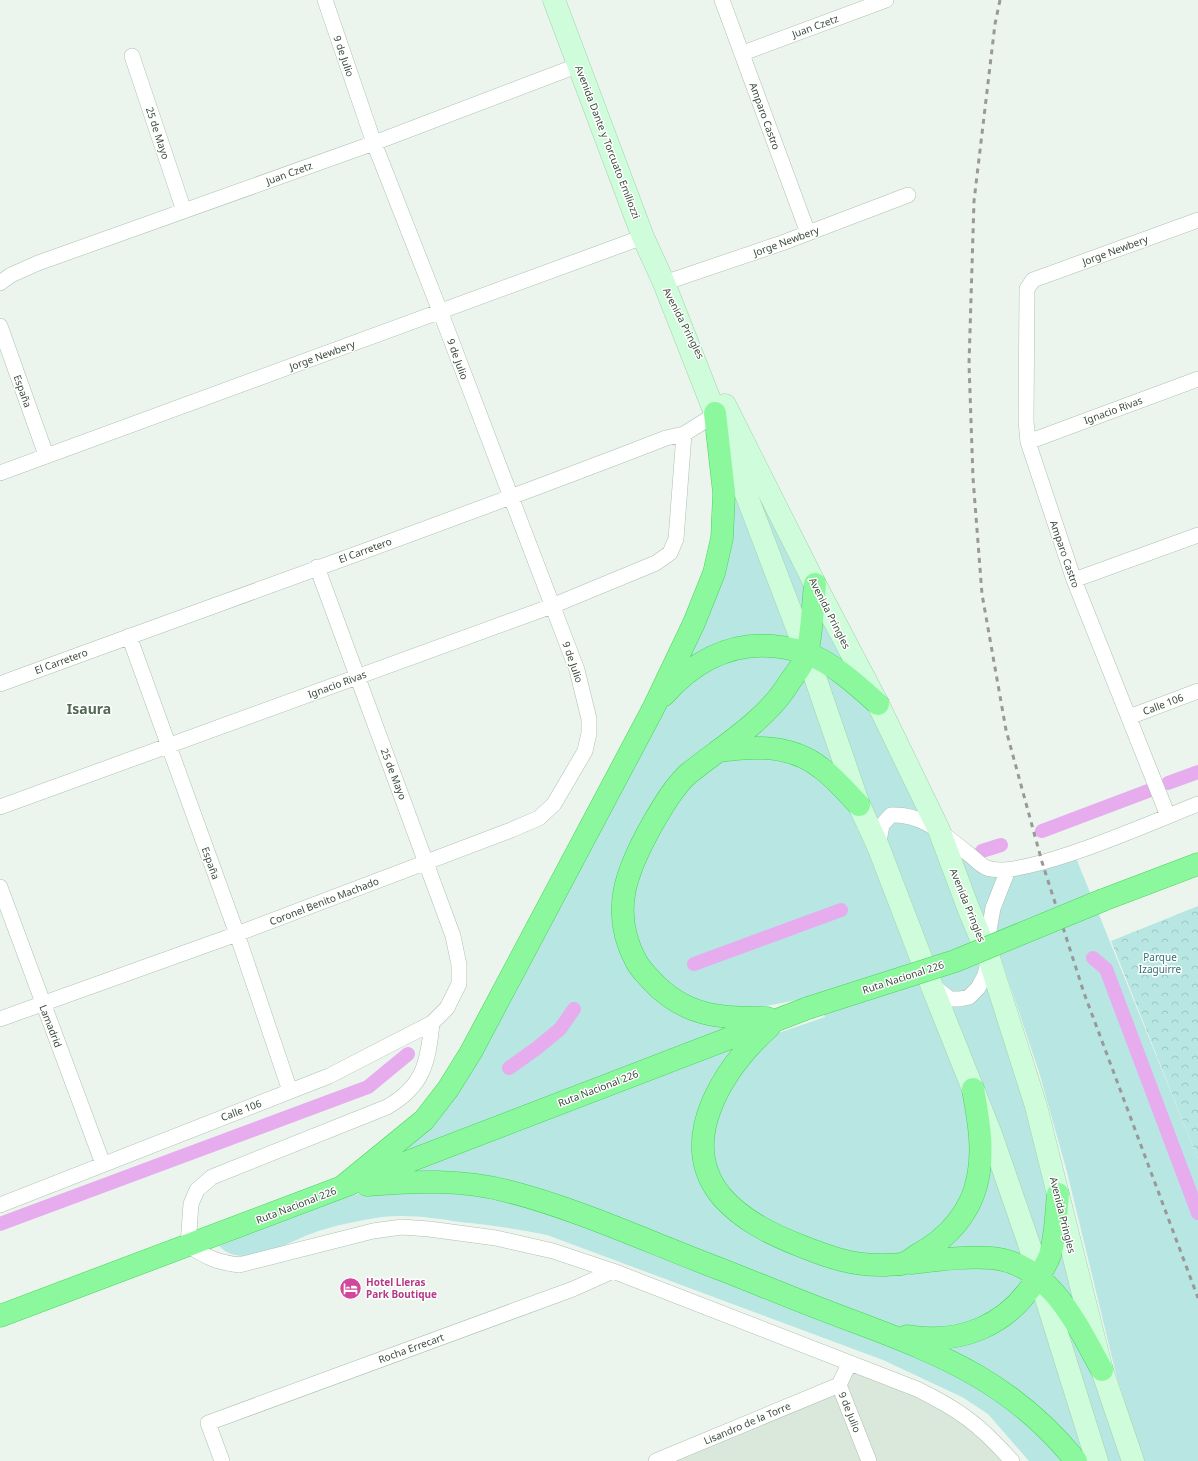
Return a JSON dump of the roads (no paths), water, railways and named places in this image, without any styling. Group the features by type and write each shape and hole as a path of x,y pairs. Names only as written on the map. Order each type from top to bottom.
{"highway":[{"path":"342,1187 424,1120 448,1089 471,1052 653,709 694,623 714,573 722,538 724,493 721,411"},
{"path":"780,1018 741,1018 709,1015 677,1004 658,988 639,967 628,946 623,920 623,894 637,852 674,790 687,775 767,710 784,690 807,654 815,584"},
{"path":"653,709 675,683 698,665 732,649 758,645 807,654 852,680 878,704"},
{"path":"718,751 749,747 778,748 801,755 822,768 859,805"},
{"name":"Ruta Nacional 226","path":"0,1316 342,1187 780,1018 955,960 1103,900 1198,864"},
{"path":"780,1018 751,1044 719,1088 705,1124 702,1143 705,1164 712,1181 722,1197 739,1214 775,1236 820,1254 846,1261 865,1265 901,1264 967,1257 992,1258 1017,1265 1038,1277 1067,1308 1102,1370"},
{"path":"901,1264 932,1248 952,1230 967,1208 978,1177 980,1130 973,1089"},
{"path":"342,1187 412,1181 464,1183 506,1190 546,1202 608,1225 882,1332 960,1366 1016,1400 1041,1423 1076,1461"},
{"path":"882,1332 933,1339 954,1337 978,1330 1002,1318 1025,1296 1050,1256 1056,1225 1058,1194"}],"main road":[{"name":"Avenida Dante y Torcuato Emiliozzi","path":"554,0 643,237 664,283"},
{"name":"Avenida Pringles","path":"664,283 721,411 878,704 939,830 989,958 1036,1106 1102,1370 1133,1461"},
{"name":"Avenida Pringles","path":"721,411 859,805 878,846 991,1134 1097,1461"}],"street":[{"name":"9 de Julio","path":"325,0 374,143 440,311 510,498 577,670 589,719"},
{"name":"Amparo Castro","path":"722,0 743,53 808,233"},
{"name":"Juan Czetz","path":"743,53 886,0"},
{"name":"25 de Mayo","path":"132,56 184,211"},
{"name":"Juan Czetz","path":"0,283 11,275 38,263 374,143 579,65"},
{"name":"Jorge Newbery","path":"664,283 808,233 908,195"},
{"name":"Jorge Newbery","path":"1033,280 1198,220"},
{"name":"Jorge Newbery","path":"0,473 643,237"},
{"name":"Amparo Castro","path":"1033,280 1027,289 1026,421 1028,442 1074,580 1168,816"},
{"name":"España","path":"0,326 46,455"},
{"name":"Ignacio Rivas","path":"1028,442 1198,379"},
{"name":"El Carretero","path":"0,684 316,567 510,498 666,438 684,434 721,411"},
{"name":"Ignacio Rivas","path":"0,807 552,606 656,563 670,553 676,539 684,434"},
{"path":"1074,580 1198,535"},
{"name":"25 de Mayo","path":"316,567 454,936 459,965 459,984"},
{"name":"España","path":"129,636 237,934 290,1091"},
{"name":"Calle 106","path":"1129,717 1198,691"},
{"name":"Coronel Benito Machado","path":"0,1019 237,934 512,830 539,818 554,804 585,751 589,733 589,719"},
{"path":"878,846 882,825 891,815 905,814 939,830 987,868 1008,870 1074,853 1198,804"},
{"path":"931,984 941,994 950,999 969,997 981,982 989,958 988,936 993,908 1008,870"},
{"name":"Lamadrid","path":"0,887 103,1164"},
{"name":"Calle 106","path":"0,1205 328,1076 432,1023 447,1008 459,984"},
{"path":"432,1023 428,1056 420,1075 411,1089 387,1107 212,1177 197,1190 191,1204 188,1245 203,1256 217,1263 239,1265 373,1231 402,1227 429,1228 527,1244 613,1271 849,1364 917,1389 945,1403 968,1417 988,1434 1012,1461"},
{"name":"Rocha Errecart","path":"222,1461 208,1423 574,1289 613,1271"},
{"name":"9 de Julio","path":"849,1364 839,1385 869,1461"},
{"name":"Lisandro de la Torre","path":"656,1461 839,1385"}],"waterway":[{"path":"1168,783 1198,772"},
{"path":"1042,831 1148,791"},
{"path":"982,851 1001,845"},
{"path":"694,964 841,910"},
{"path":"1093,958 1106,969 1198,1213"},
{"path":"509,1068 560,1029 574,1009"},
{"path":"0,1224 368,1087 408,1054"}],"railway":[{"path":"1000,0 995,24 974,201 969,364 973,478 982,594 1006,730 1042,862 1084,993 1198,1298"}],"place":[{"name":"Hotel Lleras Park Boutique","path":"350,1288"}],"district":[{"name":"Isaura","path":"89,709"}],"park label":[{"name":"Parque Izaguirre","path":"1160,962"}]}
